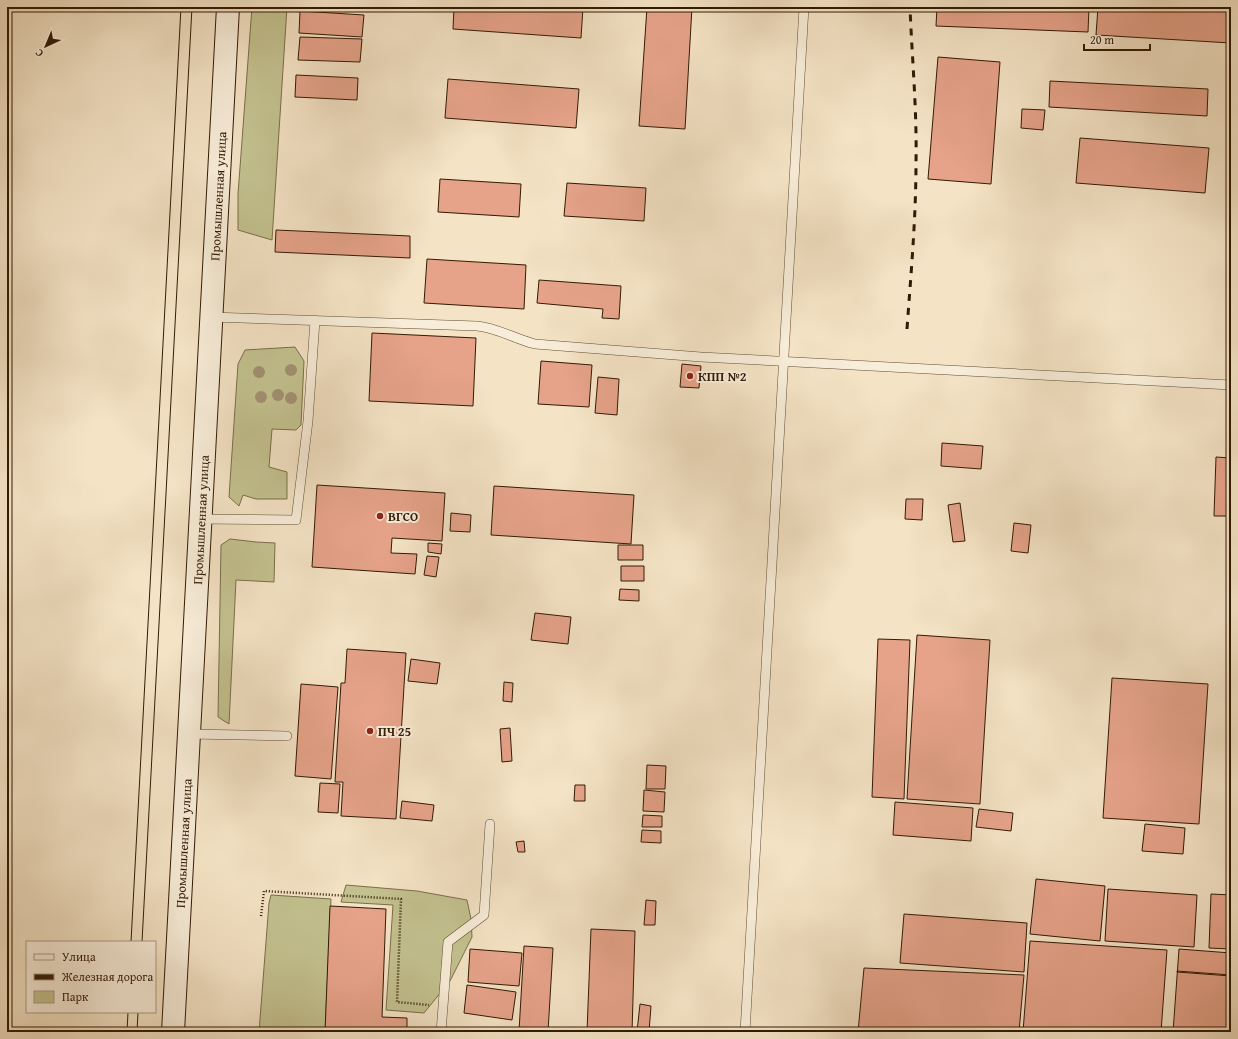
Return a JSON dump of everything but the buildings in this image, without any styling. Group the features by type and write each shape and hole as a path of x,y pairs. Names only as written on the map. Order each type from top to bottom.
{"street":[{"name":"Промышленная улица","path":"173,1032 228,7"}],"lane":[{"path":"745,1032 804,7"},
{"path":"211,317 477,326 495,329 535,344 701,357 1231,385"},
{"path":"200,519 296,520 308,421 315,320"},
{"path":"189,734 287,736"},
{"path":"441,1032 448,942 484,915 490,824"}],"path":[{"path":"261,916 264,891 401,900 397,1002 443,1006"}],"green space":[{"path":"252,7 287,7 272,240 238,230 238,194"},
{"path":"295,347 304,361 301,425 296,430 272,429 269,467 287,472 287,499 256,499 243,495 239,506 229,497 238,364 245,350"},
{"path":"230,539 275,543 274,582 236,580 229,724 218,717 221,545"},
{"path":"346,885 417,891 467,900 471,919 472,937 450,981 424,1013 386,1010 393,905 341,902"},
{"path":"271,895 331,899 325,1032 259,1032 269,903"}],"tram line":[{"path":"131,941 181,7"},
{"path":"142,941 192,7"},
{"path":"127,1032 128,1013"},
{"path":"137,1032 138,1013"}],"railway":[{"path":"907,329 916,183 915,104 910,7"}],"place":[{"name":"КПП №2","path":"690,376"},
{"name":"ВГСО","path":"380,516"},
{"name":"ПЧ 25","path":"370,731"}]}
